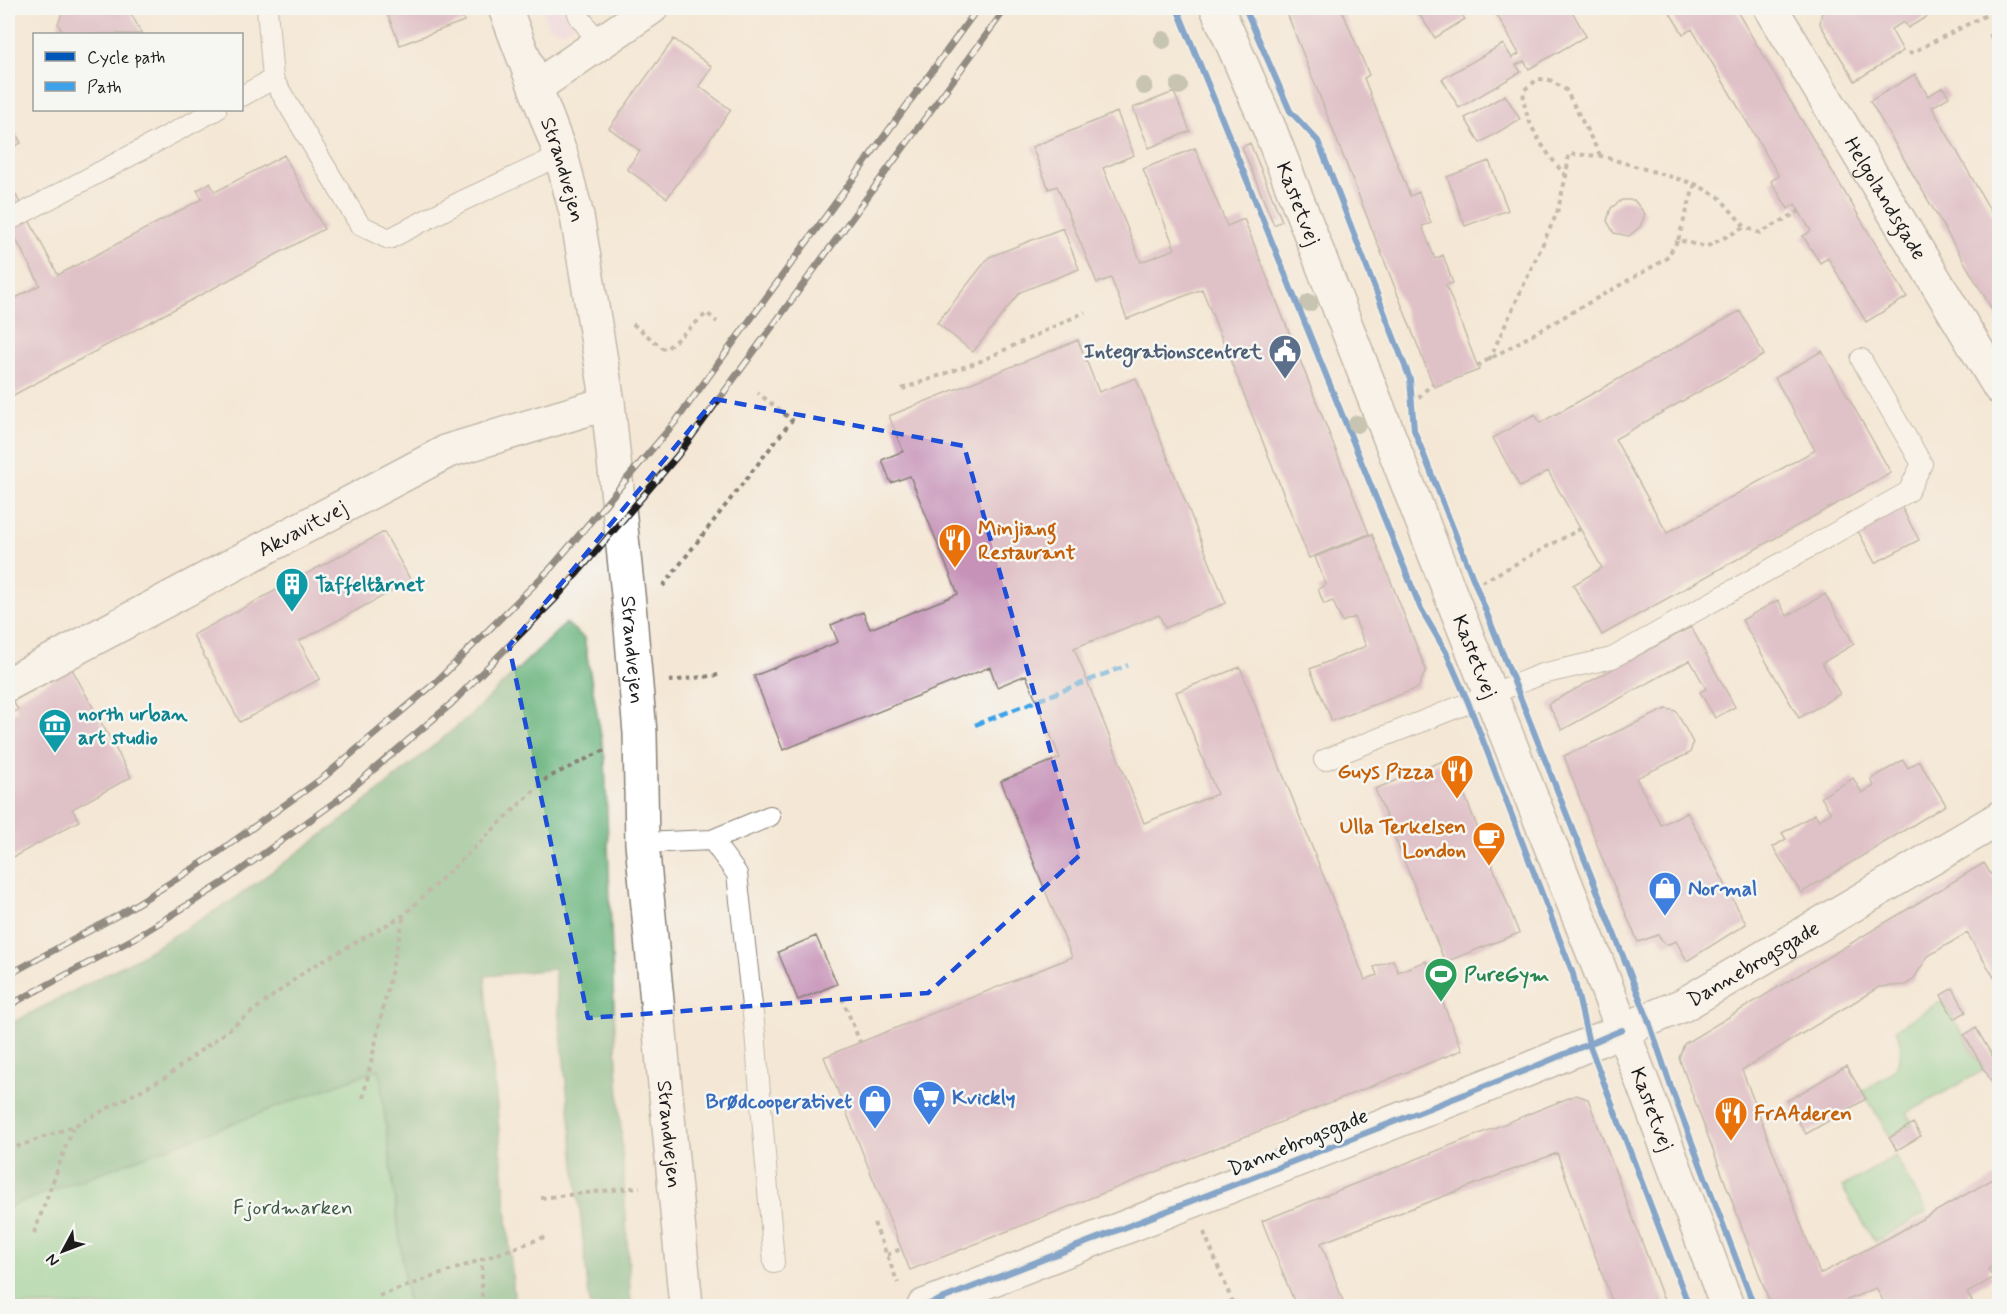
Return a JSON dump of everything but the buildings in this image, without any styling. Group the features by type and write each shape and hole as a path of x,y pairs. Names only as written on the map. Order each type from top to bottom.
{"street":[{"name":"Strandvejen","path":"505,8 561,155 577,216 608,403 640,733 642,843 686,1306"},
{"path":"536,87 651,8"},
{"name":"Kastetvej","path":"1217,8 1270,130 1598,965 1727,1306"},
{"name":"Helgolandsgade","path":"1771,8 2000,388"},
{"name":"Akvavitvej","path":"8,684 448,451 548,419 608,403"},
{"name":"Dannebrogsgade","path":"924,1306 1529,1069 1683,1005 2000,818"}],"lane":[{"path":"267,8 273,79 360,225 389,239 462,201 561,155"},
{"path":"576,8 599,44"},
{"path":"243,95 273,79"},
{"path":"8,222 214,111"},
{"path":"1324,760 1542,674 1612,658 1908,492 1922,464 1861,359"},
{"path":"642,843 712,840 770,816"},
{"path":"712,840 737,874 755,1032 774,1263"}],"path":[{"path":"1910,54 2000,8"},
{"path":"1566,176 1528,121 1523,97 1524,90 1539,79 1550,80 1566,90 1600,156"},
{"path":"1489,360 1557,213 1569,154 1600,156 1695,184 1719,197 1745,227 1760,233 1800,211"},
{"path":"1477,366 1666,259 1678,240 1695,184"},
{"path":"1678,240 1706,247 1745,227"},
{"path":"902,389 981,361 1085,312"},
{"path":"633,324 665,350 707,313 717,322"},
{"path":"657,594 792,420 758,393"},
{"path":"1411,396 1413,413"},
{"path":"1507,568 1580,528"},
{"path":"667,681 719,675"},
{"path":"8,1150 74,1126 166,1077 306,970 404,915 547,777 640,733"},
{"path":"363,1098 404,915"},
{"path":"842,998 861,1042"},
{"path":"34,1233 74,1126"},
{"path":"541,1198 674,1184"},
{"path":"1192,1201 1234,1306"},
{"path":"874,1223 899,1286"},
{"path":"379,1296 545,1237"},
{"path":"887,1255 901,1249"},
{"path":"482,1258 482,1306"}],"highlighted area":[{"path":"715,399 964,446 1080,855 928,993 588,1018 509,646"}],"shaded area":[{"path":"542,8 597,8 563,32 549,27"}],"green space":[{"path":"566,623 584,638 605,759 614,1010 631,1306 590,1306 554,969 485,976 515,1306 408,1306 379,1069 8,1207 8,1025 137,958 233,900 352,813 466,719"},
{"path":"1942,1000 1984,1070 1907,1113 1912,1123 1890,1137 1863,1091 1889,1074 1899,1060 1901,1051 1896,1029"},
{"name":"Fjordmarken","path":"379,1068 408,1306 8,1306 8,1207"},
{"path":"1895,1156 1927,1212 1875,1242 1842,1187"}],"railway":[{"path":"8,975 122,913 210,858 324,777 435,683 551,568 676,421 978,8"},
{"path":"8,1006 133,939 223,883 339,799 451,704 556,598 678,455 1006,8"}],"marked path":[{"path":"975,725 1128,665"}],"cycle path":[{"path":"1177,8 1421,609 1446,652 1468,702 1573,974 1589,1044 1689,1306"},
{"path":"1245,8 1290,111 1318,141 1410,379 1414,430 1648,1019 1672,1090 1754,1306"},
{"path":"924,1306 1529,1069 1622,1030"}],"place":[{"name":"Integrationscentret","path":"1285,380"},
{"name":"Minjiang Restaurant","path":"955,569"},
{"name":"Taffeltårnet","path":"292,613"},
{"name":"north urban art studio","path":"55,754"},
{"name":"Guys Pizza","path":"1457,800"},
{"name":"Ulla Terkelsen London","path":"1489,867"},
{"name":"Normal","path":"1665,917"},
{"name":"PureGym","path":"1441,1003"},
{"name":"Kvickly","path":"929,1126"},
{"name":"Brødcooperativet","path":"875,1130"},
{"name":"FrAAderen","path":"1731,1142"}]}
